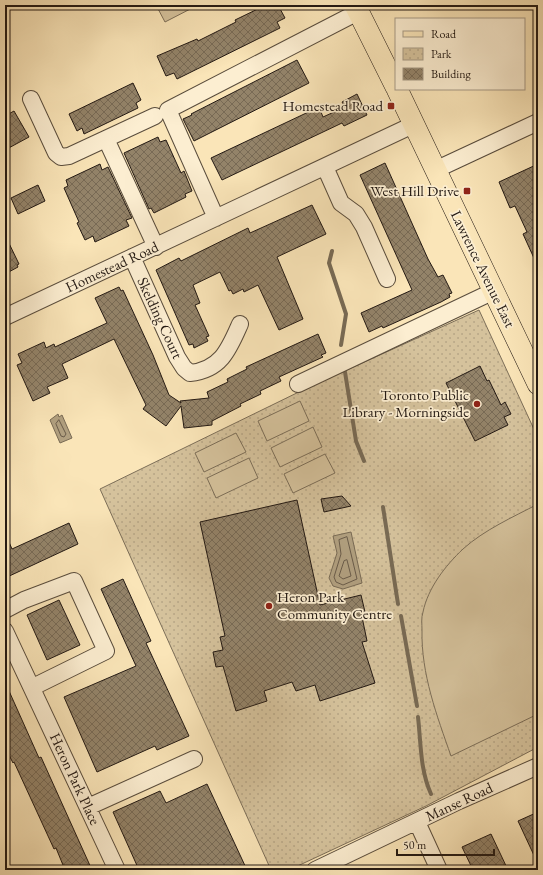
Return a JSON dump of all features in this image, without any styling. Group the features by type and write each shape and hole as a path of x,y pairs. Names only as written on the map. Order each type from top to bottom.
{"main road":[{"name":"Lawrence Avenue East","path":"357,8 395,84"},
{"name":"Lawrence Avenue East","path":"398,90 538,384"}],"street":[{"path":"216,218 168,110 357,8"},
{"path":"31,98 56,153 61,157 69,156 154,116"},
{"path":"436,170 538,122"},
{"name":"Homestead Road","path":"5,317 415,124"},
{"path":"106,139 156,247"},
{"path":"325,167 341,203 356,214 364,226 387,279"},
{"name":"Skelding Court","path":"132,257 177,357 184,368 190,373 199,372 219,362 225,356 240,324"},
{"path":"298,384 494,291"},
{"path":"5,610 24,600 74,581 106,651 33,687"},
{"name":"Heron Park Place","path":"5,631 33,687 117,870"},
{"path":"88,807 194,759"},
{"name":"Manse Road","path":"315,870 538,766"},
{"path":"417,822 439,870"}],"green space":[{"path":"156,5 198,5 165,22"},
{"path":"479,310 538,438 538,747 426,806 289,870 271,870 100,489 307,388"},
{"path":"300,401 309,421 267,441 258,421"},
{"path":"313,427 322,447 280,467 271,448"},
{"path":"236,433 246,452 204,472 195,453"},
{"path":"325,454 335,473 293,493 284,474"},
{"path":"249,458 258,478 216,498 207,478"},
{"path":"538,504 538,714 451,756 440,726 424,663 422,646 422,614 425,603 438,578 463,549 489,530"}],"water":[{"path":"58,414 59,417 62,415 72,438 60,443 50,420"},
{"path":"351,532 362,583 343,589 333,586 329,578 337,553 333,536"}],"building":[{"path":"266,5 278,5 285,18 277,22 280,28 177,79 174,73 166,76 157,56 197,39 198,41 236,22 235,20"},
{"path":"297,60 309,83 194,141 183,119"},
{"path":"133,83 141,100 136,103 138,108 84,134 82,128 77,131 69,114"},
{"path":"357,94 367,115 344,126 342,123 222,180 211,158 319,107 323,117 345,107 342,102"},
{"path":"14,111 29,137 5,150 5,116"},
{"path":"158,137 160,142 166,140 181,173 184,171 192,191 185,194 186,197 154,213 151,208 149,209 124,153"},
{"path":"385,163 428,259 438,277 443,275 452,293 449,294 450,297 441,302 383,328 382,326 369,332 361,313 412,290 360,175"},
{"path":"100,164 102,170 108,167 132,218 126,220 129,226 95,242 93,236 85,240 64,188 68,186 66,180"},
{"path":"538,164 538,267 523,234 527,232 515,206 510,208 499,182"},
{"path":"38,185 45,201 18,214 11,198"},
{"path":"312,205 326,234 277,257 303,319 279,330 258,285 244,292 243,289 233,294 231,290 229,291 220,272 193,285 200,303 195,305 209,336 206,337 208,341 194,348 193,344 189,345 156,270 179,258 181,261 248,228 250,233"},
{"path":"5,235 19,264 17,265 18,267 5,274"},
{"path":"119,287 121,291 123,290 153,355 169,395 181,403 180,401 209,398 207,392 228,382 227,379 247,369 246,367 318,334 326,353 321,355 323,357 279,377 281,381 260,391 261,394 240,404 241,406 212,421 212,425 184,428 181,406 166,426 143,409 146,405 114,339 62,364 68,378 47,387 50,393 33,401 17,365 22,363 18,354 44,342 46,348 54,344 55,347 107,323 95,298"},
{"name":"Toronto Public Library - Morningside","path":"480,366 487,381 489,380 501,405 505,402 511,414 504,417 508,425 475,441 446,383"},
{"path":"342,496 351,506 324,512 321,499"},
{"name":"Heron Park Community Centre","path":"297,500 320,605 361,595 365,612 361,612 367,641 362,642 375,683 320,701 315,685 296,691 292,682 264,691 267,701 236,711 223,666 216,667 213,652 223,650 220,637 225,636 200,522"},
{"path":"69,523 78,544 5,578 5,533 12,549"},
{"path":"123,579 151,641 146,643 189,736 157,750 155,746 97,772 64,697 136,666 101,589"},
{"path":"59,600 80,645 47,660 27,615"},
{"path":"5,682 92,870 65,870 56,848 54,849 14,762 13,763 5,747"},
{"path":"207,784 247,870 139,870 113,812 160,791 166,803"},
{"path":"538,812 538,864 518,821"},
{"path":"491,834 508,870 473,870 462,847"}],"waterway":[{"path":"332,251 329,263 346,314 341,345"},
{"path":"345,372 356,441 364,461"},
{"path":"383,507 398,604"},
{"path":"401,616 417,706"},
{"path":"418,717 423,766 427,785 431,794"}],"place":[{"name":"Homestead Road","path":"391,106"},
{"name":"West Hill Drive","path":"467,191"},
{"name":"Toronto Public Library - Morningside","path":"477,404"},
{"name":"Heron Park Community Centre","path":"269,606"}]}
